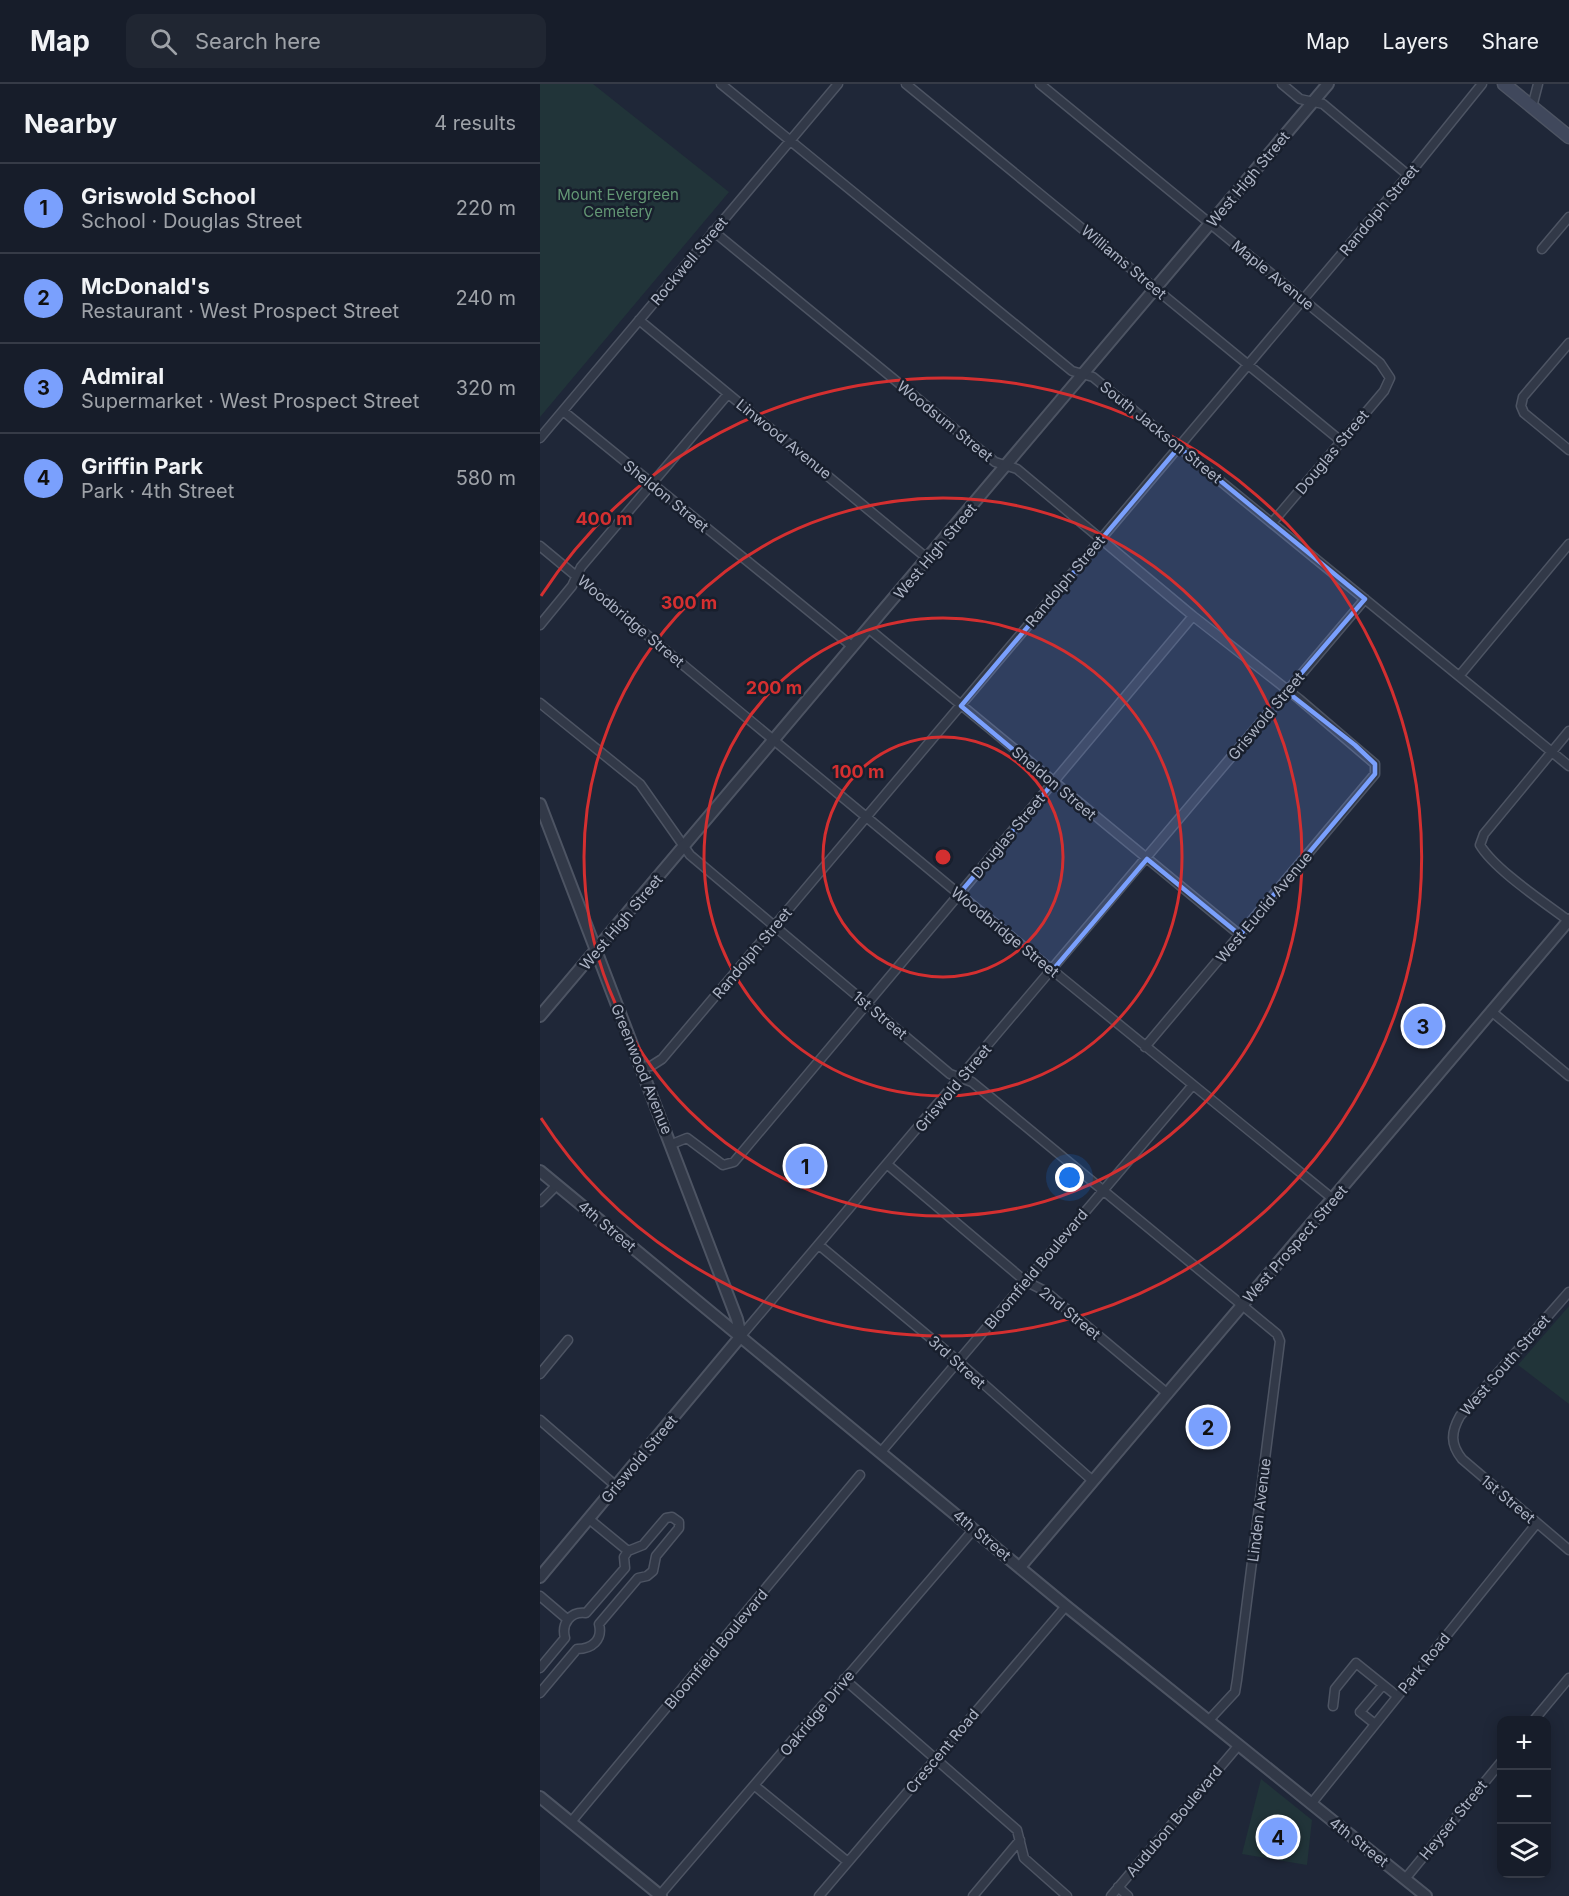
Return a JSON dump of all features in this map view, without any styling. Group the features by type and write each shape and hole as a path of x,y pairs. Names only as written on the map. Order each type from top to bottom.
{"main road":[{"path":"1504,84 1569,137"}],"street":[{"name":"South Jackson Street","path":"721,84 1072,371 1093,377 1569,766"},
{"name":"Rockwell Street","path":"540,438 838,84"},
{"name":"Williams Street","path":"906,84 1341,441"},
{"name":"Maple Avenue","path":"1040,84 1380,363 1390,378"},
{"path":"1282,84 1300,99 1323,104 1408,175"},
{"name":"West High Street","path":"540,1015 1328,84"},
{"name":"Randolph Street","path":"641,1067 651,1066 662,1059 1408,175 1482,84"},
{"path":"1532,107 1538,84"},
{"path":"1542,249 1569,217"},
{"name":"Woodsum Street","path":"713,231 995,462 1017,469 1193,616 1286,691 1307,705 1375,764"},
{"name":"Linwood Avenue","path":"639,320 928,559"},
{"path":"1569,343 1523,397 1521,406 1524,413 1569,450"},
{"name":"Douglas Street","path":"1272,523 1384,390 1390,378"},
{"path":"540,625 577,577 581,567 728,394"},
{"name":"Sheldon Street","path":"564,411 853,647"},
{"path":"1460,675 1569,544"},
{"name":"Woodbridge Street","path":"540,546 1052,971 1333,1199"},
{"name":"Griswold Street","path":"540,1577 1365,599"},
{"name":"Douglas Street","path":"672,1144 687,1138 723,1165 730,1165 1193,616"},
{"name":"Sheldon Street","path":"869,629 1240,935"},
{"name":"1st Street","path":"540,703 640,784 684,847 774,926 950,1074 972,1082 1242,1305"},
{"path":"1569,731 1484,834 1480,845 1485,853 1513,877 1569,920"},
{"name":"West Euclid Avenue","path":"1145,1047 1375,774 1375,764"},
{"name":"Greenwood Avenue","path":"540,804 672,1144 737,1318 741,1336"},
{"name":"West Prospect Street","path":"1020,1567 1569,920"},
{"path":"1491,1011 1569,1076"},
{"name":"Bloomfield Boulevard","path":"881,1452 1192,1086"},
{"name":"2nd Street","path":"888,1165 1025,1281 1045,1291 1168,1394"},
{"name":"4th Street","path":"540,1171 1066,1606 1426,1896"},
{"path":"540,1202 557,1185"},
{"name":"3rd Street","path":"819,1245 958,1361 1093,1481"},
{"name":"West South Street","path":"1452,1443 1452,1436 1460,1416 1569,1292"},
{"name":"Linden Avenue","path":"1209,1720 1230,1699 1236,1686 1280,1341 1276,1334 1242,1305"},
{"path":"540,1374 568,1340"},
{"path":"540,1420 616,1486"},
{"name":"1st Street","path":"1452,1443 1462,1459 1569,1550"},
{"name":"Bloomfield Boulevard","path":"571,1822 860,1475"},
{"path":"625,1568 586,1613 574,1614 567,1619 564,1626 565,1638 577,1649 585,1649 595,1643 599,1637 599,1624 638,1578 653,1571 656,1556 679,1528 677,1519 666,1518 643,1545 628,1551 624,1557 625,1568 638,1578"},
{"path":"589,1519 628,1551"},
{"name":"Park Road","path":"1311,1804 1537,1523"},
{"name":"Oakridge Drive","path":"660,1896 974,1529"},
{"path":"643,1545 650,1548 656,1556"},
{"path":"540,1596 567,1619"},
{"name":"Crescent Road","path":"819,1896 1066,1606"},
{"path":"586,1613 599,1624"},
{"path":"540,1668 565,1638"},
{"path":"540,1693 577,1649"},
{"path":"1333,1706 1335,1689 1356,1663 1397,1696"},
{"path":"1537,1716 1569,1678"},
{"path":"844,1679 936,1758 951,1775 1017,1830 1024,1858 1067,1896"},
{"path":"1375,1724 1360,1712 1383,1685"},
{"name":"Audubon Boulevard","path":"1111,1896 1238,1746"},
{"name":"Heyser Street","path":"1405,1879 1497,1767"},
{"path":"755,1786 848,1862"},
{"path":"540,1797 660,1896"},
{"path":"973,1896 1020,1840"},
{"path":"1118,1887 1128,1896"}],"highlighted area":[{"path":"1179,447 1365,599 1286,691 1355,745 1375,764 1375,774 1240,935 1147,859 1052,971 959,894 1053,783 961,706"}],"green space":[{"name":"Mount Evergreen Cemetery","path":"540,84 593,84 729,192 540,417"},
{"path":"1569,1306 1569,1404 1518,1365"},
{"path":"1261,1779 1312,1820 1307,1865 1242,1854"}],"place":[{"name":"Admiral","path":"1423,1026"},
{"name":"Griswold School","path":"805,1166"},
{"name":"McDonald's","path":"1208,1427"},
{"name":"Griffin Park","path":"1278,1837"}]}
